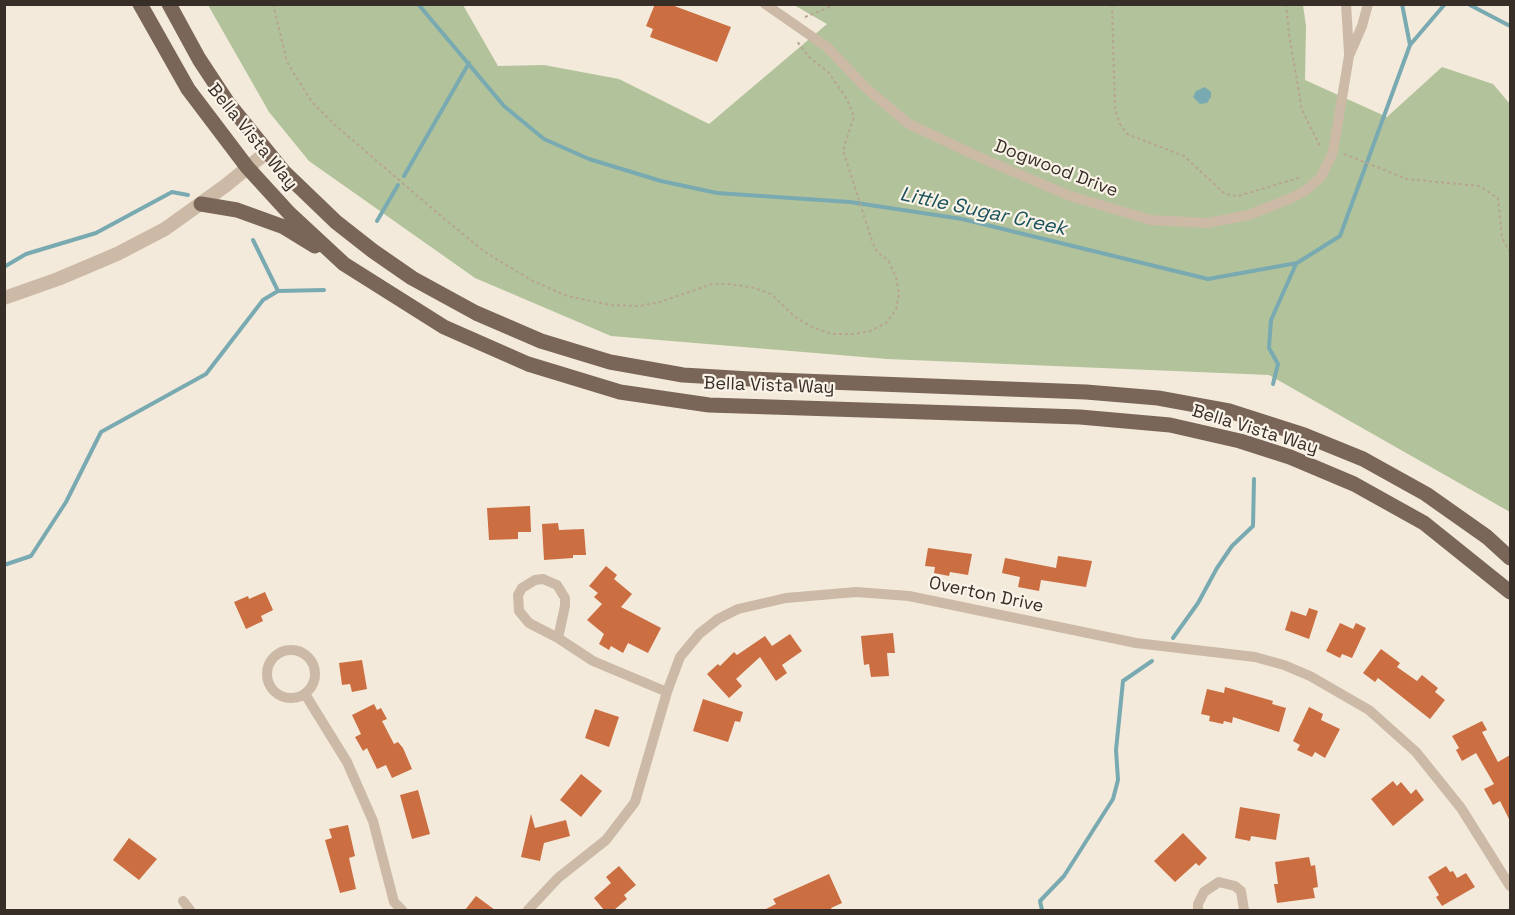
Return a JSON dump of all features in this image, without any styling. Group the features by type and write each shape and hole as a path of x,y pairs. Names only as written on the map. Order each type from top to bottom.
{"main road":[{"name":"Bella Vista Way","path":"140,4 188,89 247,167 289,213 344,264 444,327 528,364 620,392 709,405 1080,417 1170,425 1240,441 1290,457 1354,484 1424,523 1510,592"},
{"name":"Bella Vista Way","path":"169,4 199,58 228,103 284,172 336,222 372,251 412,278 476,313 541,341 610,362 683,375 1086,392 1158,398 1229,411 1304,435 1363,459 1426,494 1487,537 1510,558"},
{"path":"201,204 237,210 284,227 344,264"}],"street":[{"name":"Dogwood Drive","path":"765,4 827,47 866,88 909,124 1070,196 1151,220 1207,222 1250,214 1291,198 1321,177 1333,152 1349,56 1368,4"},
{"name":"Dogwood Drive","path":"1346,4 1349,56"},
{"path":"4,298 117,255 165,229 267,152"},
{"path":"558,638 565,606 562,591 557,585 543,579 528,583 519,595 519,611 529,623 558,638 593,661 667,692"},
{"name":"Overton Drive","path":"528,910 558,879 606,840 635,802 667,692 680,657 699,634 718,619 738,609 786,598 856,592 909,596 1136,644 1254,657 1284,665 1310,676 1369,710 1422,760 1461,808 1510,886"},
{"path":"295,650 309,657 313,664 315,679 313,686 305,694 294,699 286,698 272,689 267,674 273,658 279,653 295,650"},
{"path":"305,694 347,762 373,821 394,902 402,910"},
{"path":"1198,910 1198,904 1204,892 1219,882 1235,886 1241,891 1244,910"},
{"path":"183,901 190,910"}],"path":[{"path":"273,4 287,62 312,102 442,217 486,252 531,280 567,296 610,305 639,306 660,302 712,284 755,288 771,294 795,317 812,327 832,334 854,334 870,331 886,323 896,310 899,294 896,277 888,260 878,252 872,241 843,150 854,117 847,99 828,72 797,44 794,32 794,23 837,4"},
{"path":"1112,4 1115,109 1126,134 1184,156 1226,194 1238,196 1307,176 1326,166"},
{"path":"1286,4 1302,110 1322,149 1333,152"},
{"path":"1352,157 1396,175 1428,182 1479,186 1498,198 1502,238 1510,252"}],"green space":[{"path":"208,5 463,5 498,66 544,65 619,79 709,124 827,24 794,5 1303,5 1306,26 1305,80 1387,117 1442,67 1493,84 1510,104 1510,512 1269,375 887,359 611,336 475,278 309,161 269,112"}],"water":[{"path":"1205,87 1211,92 1211,97 1207,103 1200,104 1193,97 1196,91"}],"building":[{"path":"655,4 669,4 731,27 717,62 650,37 653,29 646,26"},
{"path":"530,506 531,532 518,532 518,539 489,540 487,508"},
{"path":"558,523 559,530 584,529 586,555 544,560 542,524"},
{"path":"928,548 972,554 968,575 950,572 949,576 934,573 935,567 925,566"},
{"path":"1058,556 1092,561 1086,587 1041,580 1039,591 1018,587 1020,577 1002,573 1005,558 1056,568"},
{"path":"606,566 617,575 614,579 632,594 621,607 661,628 648,653 628,643 623,653 611,646 609,650 599,644 604,634 587,620 602,604 594,597 598,593 589,586"},
{"path":"265,592 273,610 261,616 263,621 246,629 234,602"},
{"path":"1309,608 1318,611 1309,639 1285,630 1291,611 1306,616"},
{"path":"1340,623 1353,629 1356,623 1366,628 1352,658 1342,654 1340,658 1326,651"},
{"path":"893,633 895,653 887,653 889,676 871,677 869,664 864,665 861,636"},
{"path":"790,634 802,651 782,665 787,673 776,681 760,657 736,679 742,686 729,698 707,674 718,664 720,666 734,652 737,655 765,636 772,646"},
{"path":"1381,649 1400,663 1397,667 1417,681 1422,675 1438,688 1435,692 1445,700 1430,719 1378,678 1375,682 1363,673"},
{"path":"362,660 367,689 352,692 350,684 342,685 339,663"},
{"path":"1225,687 1273,701 1272,704 1286,708 1279,732 1233,717 1232,723 1209,721 1210,716 1201,714 1207,689 1224,693"},
{"path":"703,699 743,712 740,722 735,721 728,742 693,731"},
{"path":"374,704 377,710 381,708 387,719 382,721 394,744 398,742 403,748 412,769 392,778 386,765 377,769 367,748 363,751 355,737 361,734 352,715"},
{"path":"1309,707 1323,714 1321,720 1340,729 1325,758 1315,752 1312,757 1297,750 1300,745 1293,741"},
{"path":"595,709 619,717 609,747 585,738"},
{"path":"1482,721 1487,730 1482,732 1498,762 1510,755 1510,821 1500,801 1493,805 1484,789 1494,784 1476,753 1462,761 1456,750 1459,748 1452,736"},
{"path":"581,774 602,791 581,817 560,800"},
{"path":"1393,781 1397,786 1401,782 1411,794 1416,789 1424,800 1393,826 1371,799"},
{"path":"418,790 430,834 412,839 400,795"},
{"path":"1240,807 1280,814 1276,840 1251,836 1250,841 1235,838"},
{"path":"531,814 535,828 566,820 570,836 544,843 540,861 521,857"},
{"path":"348,825 355,856 349,858 356,889 340,893 325,840 332,838 329,829"},
{"path":"1183,833 1207,858 1199,866 1196,863 1175,882 1154,861"},
{"path":"129,838 157,859 139,880 113,860"},
{"path":"1309,857 1311,866 1315,865 1318,887 1313,888 1315,898 1277,903 1274,884 1278,884 1275,862"},
{"path":"619,866 636,885 624,895 627,899 614,910 604,910 594,898 611,883 606,877"},
{"path":"1446,866 1457,878 1466,873 1475,887 1442,906 1436,897 1439,895 1428,877"},
{"path":"829,874 842,903 831,908 832,910 764,910 776,904 773,899"},
{"path":"476,896 495,910 465,910"}],"waterway":[{"name":"Little Sugar Creek","path":"418,4 504,106 544,139 589,159 661,181 717,193 850,202 962,219 1208,279 1297,263 1340,236 1410,45 1445,4"},
{"path":"1402,4 1410,45"},
{"name":"Little Sugar Creek","path":"1468,4 1510,26"},
{"path":"404,176 469,63"},
{"path":"377,221 398,185"},
{"path":"4,267 26,254 96,233 172,192 188,195"},
{"path":"253,240 278,291"},
{"path":"1273,384 1278,364 1269,348 1271,320 1296,264"},
{"path":"4,565 31,556 66,502 101,432 206,374 263,300 278,291 324,290"},
{"path":"1173,638 1198,603 1232,546 1253,526 1254,479"},
{"path":"1042,910 1040,901 1064,876 1113,799 1118,780 1116,750 1123,681 1152,661"}]}
